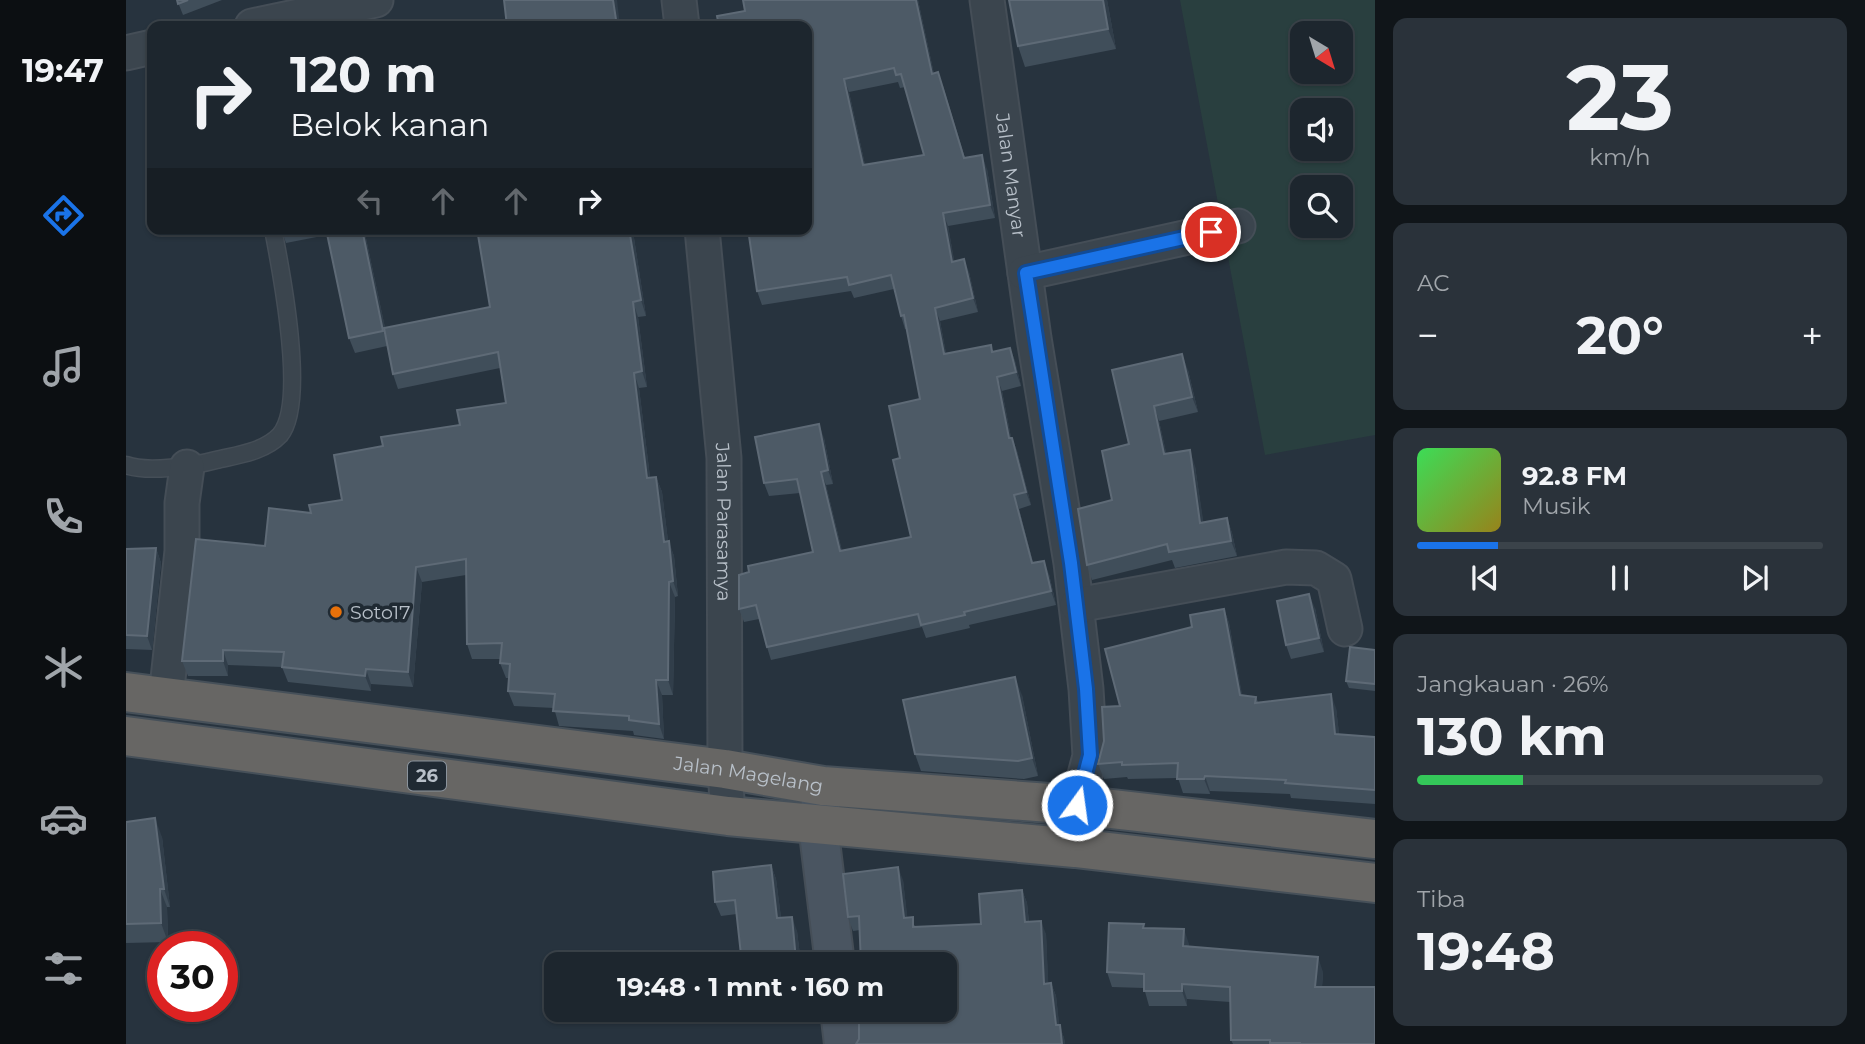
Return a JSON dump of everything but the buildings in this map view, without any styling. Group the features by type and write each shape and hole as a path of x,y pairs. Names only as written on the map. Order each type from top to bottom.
{"highway":[{"name":"Jalan Magelang","path":"126,692 725,769 823,786 1077,805 1375,839"},
{"name":"26","path":"126,736 728,816 1075,848 1375,883"}],"main road":[{"path":"823,786 818,825 834,952"},
{"path":"841,1022 844,1044"}],"street":[{"path":"275,21 376,0"},
{"path":"679,0 681,21"},
{"name":"Jalan Manyar","path":"987,0 1086,689 1090,755 1077,805"},
{"path":"126,53 147,48"},
{"path":"1026,273 1238,226"},
{"name":"Jalan Parasamya","path":"703,235 724,458 725,769 728,816"},
{"path":"166,696 182,551 182,503 187,467"},
{"path":"1076,605 1286,567 1316,568 1334,579 1345,629"}],"lane":[{"path":"126,465 187,467 265,446 281,434 288,417 293,380 274,235"}],"green space":[{"path":"1180,0 1375,0 1375,435 1265,455"}],"place":[{"name":"Soto17","path":"336,612"}],"route":[{"path":"1077,805 1090,755 1086,689 1071,563 1026,273 1211,232"}]}
